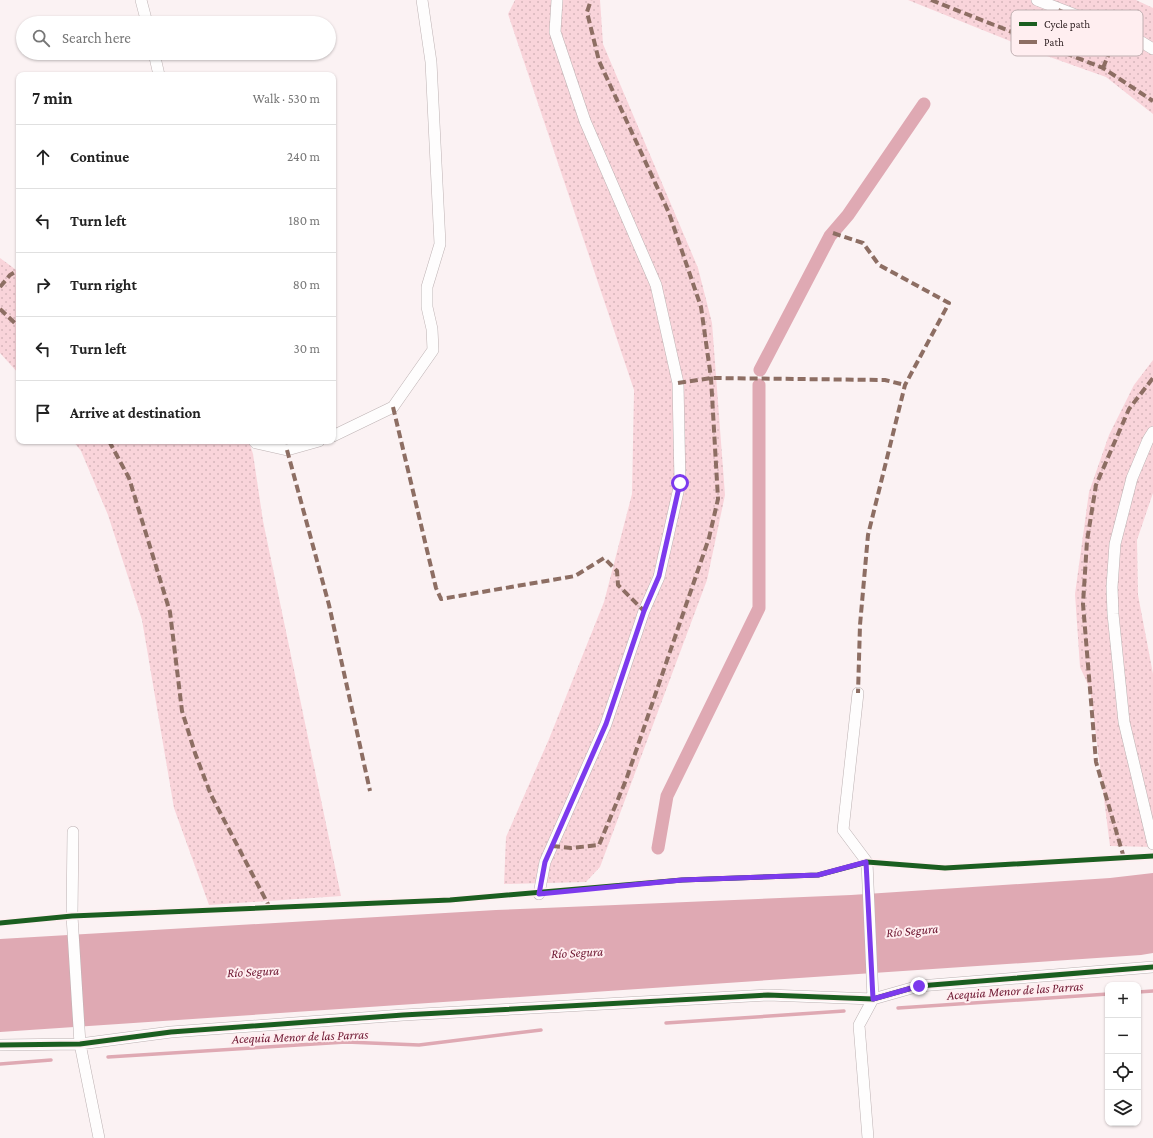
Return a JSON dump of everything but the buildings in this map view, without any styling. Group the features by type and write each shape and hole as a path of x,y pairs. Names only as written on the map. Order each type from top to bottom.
{"street":[{"path":"142,0 145,16"},
{"path":"336,435 393,407 433,350 432,328 427,307 427,287 440,244 431,62 422,0"},
{"path":"539,894 545,862 606,724 644,611 659,576 680,483 678,383 656,285 585,121 555,32 557,0"},
{"path":"1037,0 1063,10"},
{"path":"1143,43 1153,49"},
{"path":"156,60 158,72"},
{"path":"1153,432 1148,440 1132,478 1115,544 1112,587 1113,614 1124,722 1153,844"},
{"path":"260,444 286,450 308,444"},
{"path":"858,693 843,830 866,862 873,999 859,1025 868,1138"},
{"path":"73,832 72,916 80,1044 99,1138"},
{"path":"0,1045 80,1044 171,1032 411,1014 768,995 873,999 919,986 1153,968"}],"shaded area":[{"path":"515,0 600,0 603,44 698,268 712,323 725,495 707,580 600,867 586,882 504,884 506,837 549,739 604,602 632,494 634,390 508,14"},
{"path":"908,0 1136,0 1153,8 1153,114 1106,77 1047,56 1143,56 1143,10 1011,10 1011,41"},
{"path":"0,258 16,270 16,371 0,353"},
{"path":"1153,360 1153,493 1137,540 1138,595 1153,674 1153,847 1110,846 1090,689 1080,667 1075,594 1089,492 1109,435 1134,385"},
{"path":"75,444 250,444 253,454 263,521 341,896 209,905 174,808 142,620 108,515 81,451"}],"water":[{"name":"Río Segura","path":"1153,873 1153,953 1141,955 0,1032 0,939 496,910 851,895 1110,878"}],"waterway":[{"path":"760,370 830,236 848,215 924,104"},
{"path":"658,848 667,796 759,608 759,385"},
{"name":"Acequia Menor de las Parras","path":"1141,992 1153,991"},
{"name":"Acequia Menor de las Parras","path":"898,1008 1105,994"},
{"name":"Acequia Menor de las Parras","path":"666,1023 844,1011"},
{"name":"Acequia Menor de las Parras","path":"108,1057 346,1042 419,1045 541,1030"},
{"name":"Acequia Menor de las Parras","path":"0,1064 51,1060"}],"marked path":[{"path":"552,846 571,848 599,845 626,780 709,538 718,499 711,378 701,307 669,213 599,61 587,12 591,0"},
{"path":"931,0 1011,32"},
{"path":"1073,56 1103,68 1153,101"},
{"path":"1103,68 1108,56"},
{"path":"833,233 863,243 879,265 949,303 905,385 868,535 860,625 858,693"},
{"path":"0,287 10,275 16,272"},
{"path":"0,309 16,324"},
{"path":"678,383 711,378 885,380 905,385"},
{"path":"1124,858 1096,762 1083,604 1087,541 1096,485 1129,409 1153,378"},
{"path":"393,407 436,588 441,599 575,576 604,558 617,571 618,585 644,611"},
{"path":"111,444 129,478 170,612 182,711 195,753 211,795 270,908"},
{"path":"287,450 329,605 370,791"}],"cycle path":[{"path":"0,923 72,916 450,900 682,880 818,875 867,862 945,868 1153,856"},
{"path":"0,1045 80,1044 171,1032 403,1015 768,995 873,999 919,986 1153,967"}],"route":[{"path":"680,483 659,576 644,611 606,724 545,862 539,894 682,880 818,875 866,862 873,999 919,986"}]}
